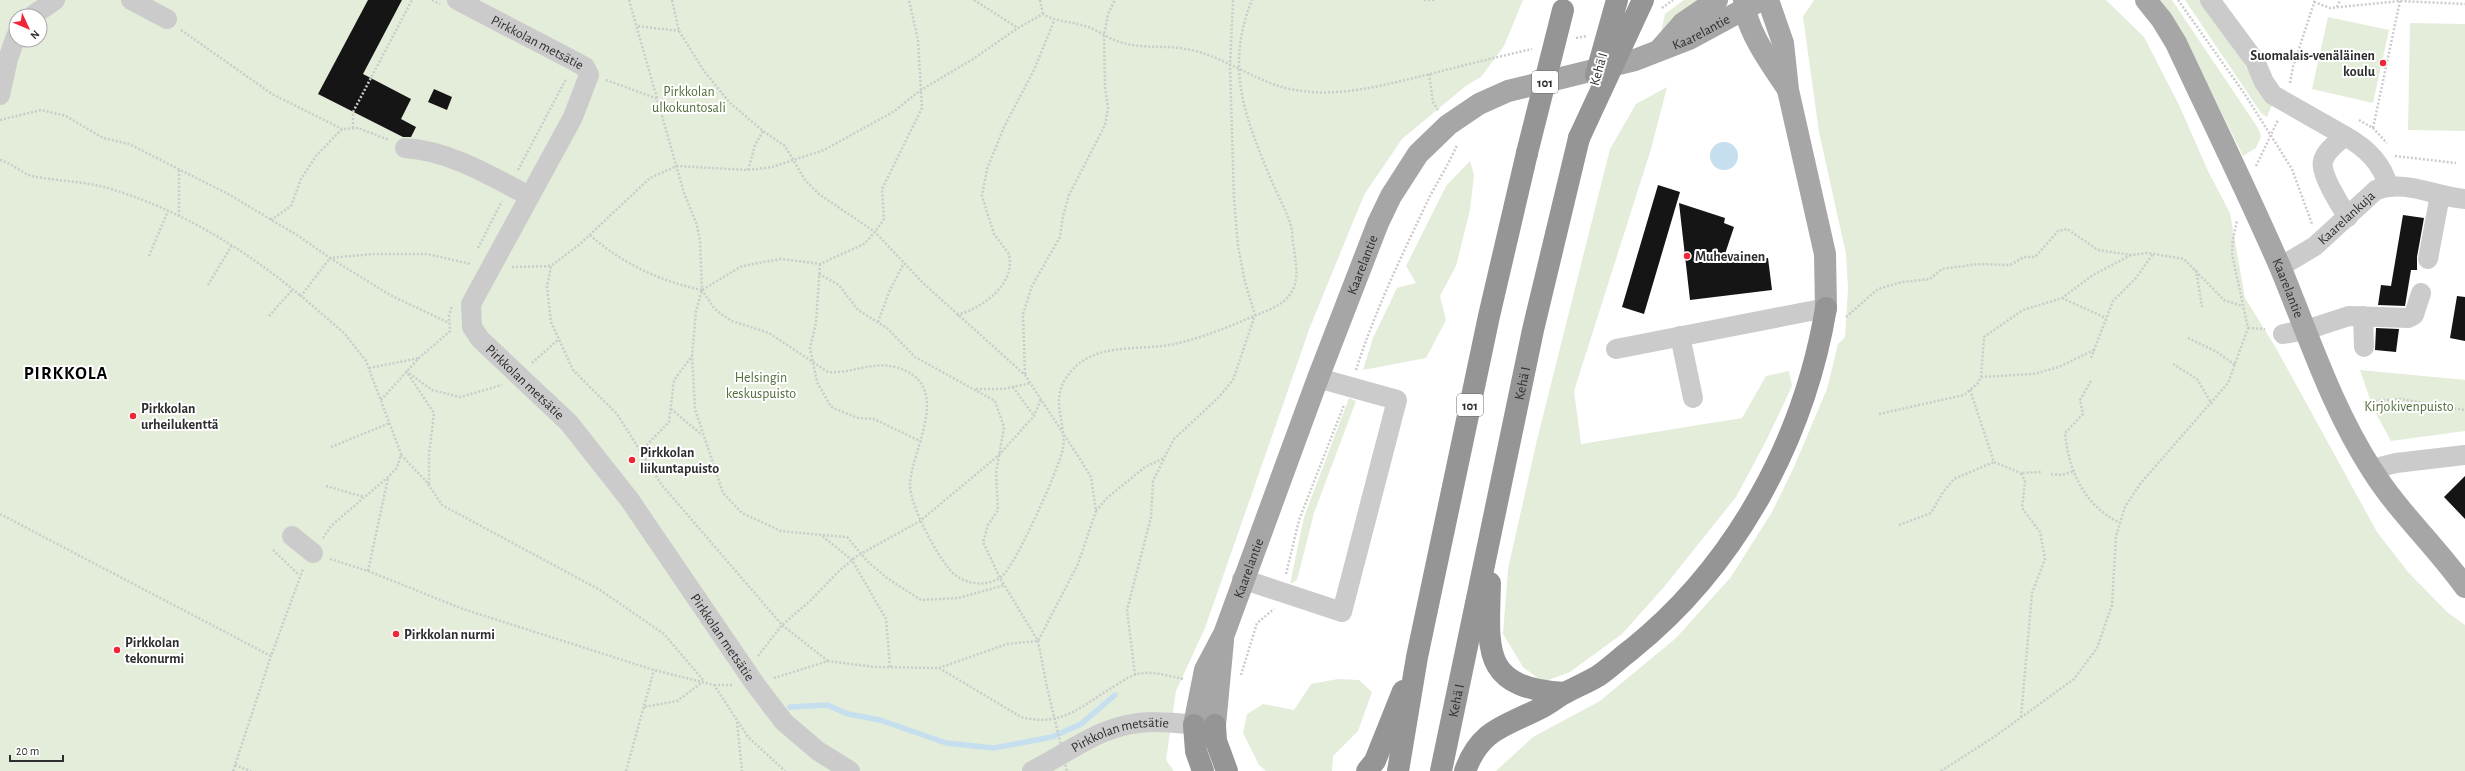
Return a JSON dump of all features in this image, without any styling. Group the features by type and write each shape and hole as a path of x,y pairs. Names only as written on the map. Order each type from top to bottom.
{"highway":[{"name":"Kehä I","path":"1441,771 1533,330 1579,138 1617,0"},
{"path":"1579,138 1643,0"},
{"name":"101","path":"1398,771 1418,657 1489,316 1564,3"},
{"path":"1464,771 1470,755 1483,738 1497,728 1541,709 1565,693 1598,675 1653,631 1706,577 1744,526 1776,465 1803,399 1820,343 1826,308"},
{"path":"1492,524 1489,622 1491,653 1500,670 1511,680 1524,688 1565,693"},
{"path":"1367,771 1375,761 1418,657"},
{"path":"1194,725 1196,751 1203,771"},
{"path":"1215,725 1216,741 1227,771"}],"main road":[{"name":"Kaarelantie","path":"1661,48 1683,23 1717,0"},
{"path":"1768,0 1783,43 1788,90 1825,254 1826,308"},
{"name":"Kaarelantie","path":"2146,0 2162,20 2176,43 2280,267 2339,410 2372,469 2417,530 2457,570 2465,587"},
{"name":"Kaarelantie","path":"1194,725 1211,684 1224,634 1242,579 1378,223 1391,196 1418,154 1448,125 1479,104 1508,91 1635,60 1661,48 1689,39 1750,3"},
{"path":"1750,3 1764,54 1788,90"},
{"name":"Kaarelantie","path":"1211,684 1215,725"}],"street":[{"path":"44,8 55,0"},
{"path":"131,0 167,19"},
{"name":"Pirkkolan metsätie","path":"456,0 585,67 589,75 574,117 529,196 472,304 472,327 494,354 569,423 629,499 746,671 784,722 818,751 850,771"},
{"path":"2210,0 2255,61 2264,82 2273,95 2345,136 2368,151 2385,173 2388,186"},
{"path":"0,95 12,48"},
{"path":"2345,136 2326,153 2322,162 2323,170 2341,207 2348,217"},
{"path":"405,148 428,150 471,165 529,196"},
{"name":"Kaarelankuja","path":"2280,267 2315,246 2376,190 2388,186 2401,186 2465,199"},
{"path":"2428,259 2440,195"},
{"path":"2363,322 2408,318 2414,315 2421,293"},
{"path":"1616,349 1826,308"},
{"path":"2283,334 2306,330 2338,318 2406,331"},
{"path":"2363,322 2364,347"},
{"path":"1680,336 1693,398"},
{"path":"1242,579 1342,612 1397,400 1318,378"},
{"path":"2372,469 2396,463 2465,455"},
{"path":"292,536 313,554"},
{"name":"Pirkkolan metsätie","path":"1032,771 1086,739 1113,728 1153,722 1215,725"}],"path":[{"path":"353,128 353,112 412,0"},
{"path":"629,0 638,26 684,192 698,225 702,290 696,311 692,356 695,409 723,493 742,513 781,531 847,537 861,554 887,578 921,600 958,598 1004,585"},
{"path":"672,0 679,31 708,76 730,102 763,131 785,146 793,162 805,180 819,194 875,232 957,315 1025,375 1061,427 1091,477 1096,511"},
{"path":"590,235 602,246 632,264 675,284 702,290 742,266 781,259 820,264 864,244 884,219 882,189 922,108 918,40 909,0"},
{"path":"974,0 1018,28"},
{"path":"1040,0 1043,14 1054,21 1067,21 1088,26 1104,36 1137,46 1187,49 1211,56 1269,84 1314,92 1338,92 1386,86 1502,56"},
{"path":"1025,375 1024,314 1032,286 1060,237 1063,216 1069,195 1105,125 1108,109 1104,86 1104,36 1108,14 1115,0"},
{"path":"1135,675 1126,610 1151,517 1153,481 1174,439 1219,397 1233,380 1255,316 1245,282 1238,246 1234,199 1230,66 1233,0"},
{"path":"702,290 714,308 721,314 732,320 769,333 828,372 838,372 872,364 886,365 907,371 915,377 925,396 927,417 922,442 914,462 910,489 920,521 954,574 965,580 983,584 1000,578 1016,558 1055,475 1064,447 1057,400 1060,387 1076,365 1091,354 1114,349 1173,344 1224,330 1284,302 1294,288 1297,266 1292,228 1247,120 1237,69 1243,31 1252,0"},
{"path":"1424,0 1435,0"},
{"path":"2178,0 2272,134 2292,169 2312,229"},
{"path":"2337,7 2340,0"},
{"path":"2253,173 2285,103 2293,67 2315,1 2330,8 2400,1 2465,4"},
{"path":"2373,128 2400,1"},
{"path":"302,296 330,258 373,254 427,254 491,268 551,266 590,235 650,178 677,166 748,170 793,162 849,138 893,112 921,90 973,59 1018,28 1043,14"},
{"path":"167,19 203,47 272,94 342,129 358,128 405,148"},
{"path":"957,315 971,311 995,294 1004,282 1008,270 1010,254 994,234 982,196 987,170 1004,127 1034,70 1054,21"},
{"path":"638,26 679,31"},
{"path":"939,668 1021,717 1035,720 1051,720 1076,711 1105,691 1135,675 1166,675 1231,688 1237,685 1256,623 1275,608 1298,520 1350,387 1366,339 1389,284 1431,195 1457,145 1457,139 1433,102 1429,74"},
{"path":"588,80 603,79 658,100"},
{"path":"0,120 41,110 66,116 103,138 129,144 230,195 390,295 449,323"},
{"path":"271,220 291,206 301,180 316,156 342,129"},
{"path":"748,170 755,145 763,131"},
{"path":"2395,156 2456,163"},
{"path":"0,160 31,176 104,187 168,211 232,245 272,272 344,333 366,361 401,454 429,484 442,505 600,590 664,634 704,681"},
{"path":"179,170 179,216"},
{"path":"149,256 168,211"},
{"path":"1941,771 2021,718 2074,679 2097,648 2112,605 2116,536 2125,507 2140,484 2212,404 2228,383 2248,328 2242,306 2232,254 2233,239 2238,216"},
{"path":"1846,317 1878,289 1902,282 1930,279 1942,269 1978,264 2010,265 2024,257 2035,258 2058,230 2067,229 2098,250 2131,255 2153,254 2184,259 2224,300 2242,306"},
{"path":"208,285 232,245"},
{"path":"2091,358 2113,301 2136,278 2153,254"},
{"path":"1879,414 1964,395 1981,378 1984,336 2023,310 2062,298 2094,276 2131,255"},
{"path":"878,322 889,292 904,263"},
{"path":"820,264 816,323 810,348 817,382 833,408 858,418 874,419 922,442"},
{"path":"551,266 546,287 551,322 574,370 617,414 661,484 782,625 828,661 890,667 939,668 1007,644 1038,640"},
{"path":"2196,270 2202,307"},
{"path":"819,274 839,285 858,310 887,328 915,358 976,389 995,401 1004,427 998,455 996,489 998,510 988,525 983,542 1000,578 1038,640 1067,771"},
{"path":"269,316 293,289"},
{"path":"2062,298 2106,318"},
{"path":"381,400 419,358 450,331"},
{"path":"2188,338 2217,352 2235,365"},
{"path":"406,372 432,390 460,397 499,387 518,375 559,339"},
{"path":"1981,378 2033,374 2059,367 2094,350"},
{"path":"641,451 669,422 674,380 692,356"},
{"path":"369,368 419,358"},
{"path":"2173,364 2197,379 2212,404"},
{"path":"406,372 434,413 429,455 429,484"},
{"path":"2091,381 2080,400 2082,414 2065,432 2068,456 2089,501 2105,516 2120,523"},
{"path":"976,389 1013,387 1031,383"},
{"path":"1013,387 1034,416"},
{"path":"1970,390 1994,462"},
{"path":"746,671 782,625 852,560 920,521 998,455 1034,416 1041,399"},
{"path":"2363,402 2400,399 2465,410"},
{"path":"670,409 704,436"},
{"path":"331,447 390,424"},
{"path":"233,771 299,575 331,526 397,468 401,454"},
{"path":"1038,640 1078,564 1096,511 1107,498 1145,467 1164,458"},
{"path":"1899,525 1931,513 1954,479 1994,462 2022,473 2041,472"},
{"path":"2050,474 2061,475 2075,471"},
{"path":"2021,718 2032,593 2045,559 2040,532 2022,508 2025,481 2022,473"},
{"path":"368,571 388,477"},
{"path":"326,486 364,497"},
{"path":"0,514 271,656"},
{"path":"821,535 852,560 886,619 890,667"},
{"path":"273,550 299,575"},
{"path":"313,554 368,571 463,609 654,670 704,681 714,685 748,737 785,771"},
{"path":"626,771 654,670"},
{"path":"644,707 677,701 704,681"},
{"path":"737,721 742,771"},
{"path":"234,765 252,771"}],"green space":[{"name":"Pirkkolan liikuntapuisto","path":"0,0 1523,0 1504,46 1481,77 1467,85 1402,139 1364,195 1310,327 1205,628 1176,691 1166,760 1174,771 0,771"},
{"path":"1684,0 1706,0 1661,31 1665,14"},
{"path":"1814,0 2106,0 2144,37 2179,105 2208,171 2230,213 2245,298 2276,348 2377,532 2408,572 2447,612 2465,625 2465,771 1496,771 1533,737 1600,701 1676,638 1731,577 1772,512 1794,467 1827,389 1838,344 1845,337 1848,289 1846,254 1819,132 1803,17"},
{"path":"2161,0 2172,0 2258,128 2261,136 2256,148 2243,156 2178,25"},
{"path":"2185,0 2203,0 2230,39 2264,98 2272,105 2267,117 2261,113"},
{"path":"2328,17 2389,30 2373,103 2312,89"},
{"path":"2410,23 2465,24 2465,131 2408,130"},
{"path":"1667,87 1651,149 1574,391 1581,444 1742,418 1766,376 1789,371 1792,386 1767,439 1736,497 1664,587 1622,634 1570,672 1543,682 1523,667 1503,634 1508,569 1537,440 1610,149 1636,104"},
{"path":"1470,161 1474,175 1470,210 1456,266 1440,296 1446,320 1426,358 1363,370 1373,338 1397,288 1416,283 1406,266 1446,186"},
{"name":"Kirjokivenpuisto","path":"2360,370 2465,380 2465,431 2391,441 2373,408"},
{"path":"1349,398 1356,401 1314,513 1297,580 1290,584 1304,517"},
{"path":"1338,679 1359,680 1372,692 1358,731 1333,756 1332,771 1266,771 1259,765 1243,733 1247,714 1263,704 1294,710 1311,684"}],"water":[{"path":"1724,142 1730,143 1734,146 1737,150 1737,162 1734,166 1730,169 1724,170 1718,169 1714,166 1711,162 1710,156 1711,150 1714,146 1718,143"}],"building":[{"path":"368,0 402,0 363,74 411,99 401,119 416,127 411,137 403,137 318,94"},
{"path":"434,89 452,97 447,110 428,102"},
{"path":"1658,185 1680,192 1644,314 1622,307"},
{"path":"1679,203 1725,218 1724,223 1734,227 1722,263 1768,258 1772,290 1690,300"},
{"path":"2403,215 2424,218 2417,257 2417,270 2411,270 2405,306 2378,305 2381,285 2391,286"},
{"path":"2457,296 2465,297 2465,341 2450,338"},
{"path":"2376,328 2399,329 2396,352 2375,350"},
{"path":"2465,476 2465,519 2444,497"}],"waterway":[{"path":"790,707 827,705 848,714 880,720 946,743 994,748 1052,737 1081,724 1115,695"}],"place":[{"name":"Suomalais-venäläinen koulu","path":"2383,63"},
{"name":"Muhevainen","path":"1687,256"},
{"name":"Pirkkolan urheilukenttä","path":"133,416"},
{"name":"Pirkkolan liikuntapuisto","path":"632,460"},
{"name":"Pirkkolan nurmi","path":"396,634"},
{"name":"Pirkkolan tekonurmi","path":"117,650"}],"district":[{"name":"PIRKKOLA","path":"66,373"}],"park label":[{"name":"Pirkkolan ulkokuntosali","path":"689,100"},
{"name":"Helsingin keskuspuisto","path":"761,386"}]}
